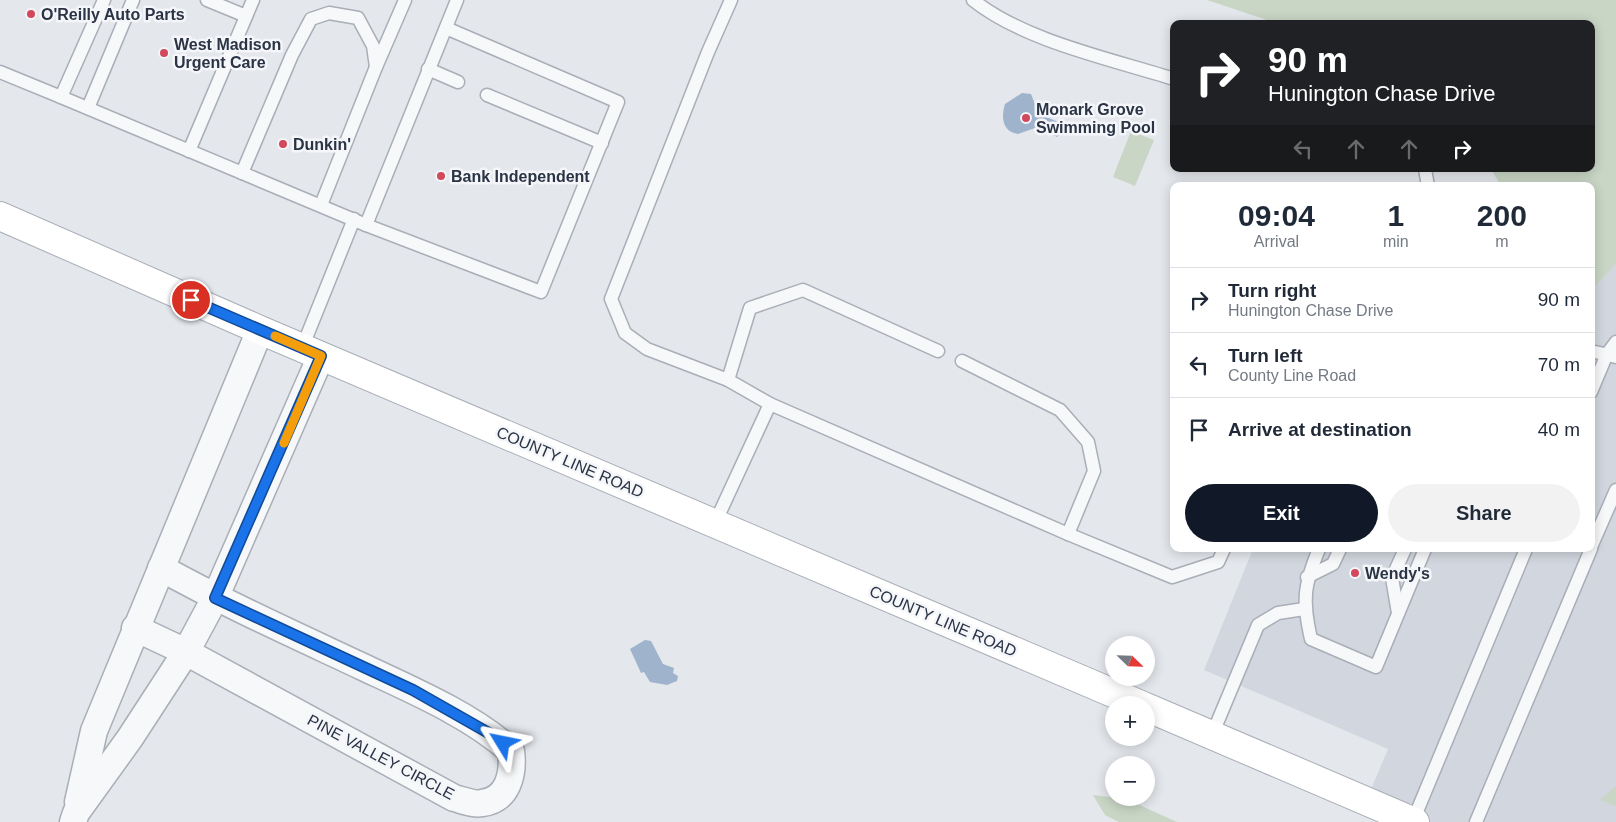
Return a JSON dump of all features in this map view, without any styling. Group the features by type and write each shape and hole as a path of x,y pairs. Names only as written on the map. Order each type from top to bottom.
{"main road":[{"name":"COUNTY LINE ROAD","path":"0,216 260,330 1120,696"},
{"path":"1155,711 1414,822"}],"street":[{"path":"74,818 94,731 135,628 260,330"},
{"path":"74,818 130,738 186,652 215,598 312,352"},
{"name":"PINE VALLEY CIRCLE","path":"135,628 186,652 454,798 480,804 496,800 510,784 513,765 511,751 494,736 413,690 215,598 161,568"}],"lane":[{"path":"61,97 104,0"},
{"path":"88,108 133,0"},
{"path":"207,0 246,16"},
{"path":"189,151 253,0"},
{"path":"321,205 405,0"},
{"path":"366,225 457,0"},
{"path":"731,0 708,52 611,299 625,333 647,349 728,380 770,404 1068,534 1172,577 1218,562 1223,552"},
{"path":"973,0 988,12 1051,40 1170,78"},
{"path":"242,173 292,55 311,18 329,13 358,18 373,46 376,67"},
{"path":"0,72 366,225 541,292 618,102 446,28"},
{"path":"428,70 458,82"},
{"path":"487,95 602,143"},
{"path":"312,352 354,219"},
{"path":"728,380 750,308 803,290 938,351"},
{"path":"1595,385 1612,356 1616,342"},
{"path":"1595,352 1612,356"},
{"path":"962,361 1060,410 1088,442 1094,471 1068,534"},
{"path":"715,524 770,404"},
{"path":"1595,539 1616,490"},
{"path":"1318,552 1307,577 1304,610 1311,639 1376,666 1424,552"},
{"path":"1307,577 1334,564 1339,552"},
{"path":"1398,613 1392,578 1404,552"},
{"path":"1414,822 1525,552"},
{"path":"1476,822 1589,552"},
{"path":"1212,735 1258,626 1278,613 1304,610"}],"shaded area":[{"path":"1616,264 1616,822 1415,822 1366,801 1388,749 1204,670 1252,552 1595,552 1595,287"}],"green space":[{"path":"1207,0 1616,0 1616,264 1595,287 1595,182 1499,182 1493,172 1595,172 1595,20 1267,20"},
{"path":"1131,131 1154,140 1135,186 1113,177"},
{"path":"1616,786 1616,806 1600,800"},
{"path":"1093,795 1105,796 1105,806 1142,806 1177,822 1119,822 1105,815"}],"water":[{"name":"Monark Grove Swimming Pool","path":"1022,93 1031,94 1039,114 1061,123 1060,133 1057,137 1038,127 1018,134 1013,133 1006,127 1003,119 1005,104"},
{"path":"645,640 651,641 663,664 674,668 673,673 678,676 677,681 667,685 650,682 644,672 641,673 630,649"}],"slow traffic":[{"path":"275,336 321,356 284,443"}],"place":[{"name":"O'Reilly Auto Parts","path":"31,14"},
{"name":"West Madison Urgent Care","path":"164,53"},
{"name":"Monark Grove Swimming Pool","path":"1026,118"},
{"name":"Dunkin'","path":"283,144"},
{"name":"Bank Independent","path":"441,176"},
{"name":"Wendy's","path":"1355,573"}],"route":[{"path":"191,300 321,356 215,598 413,690 503,743"}]}
